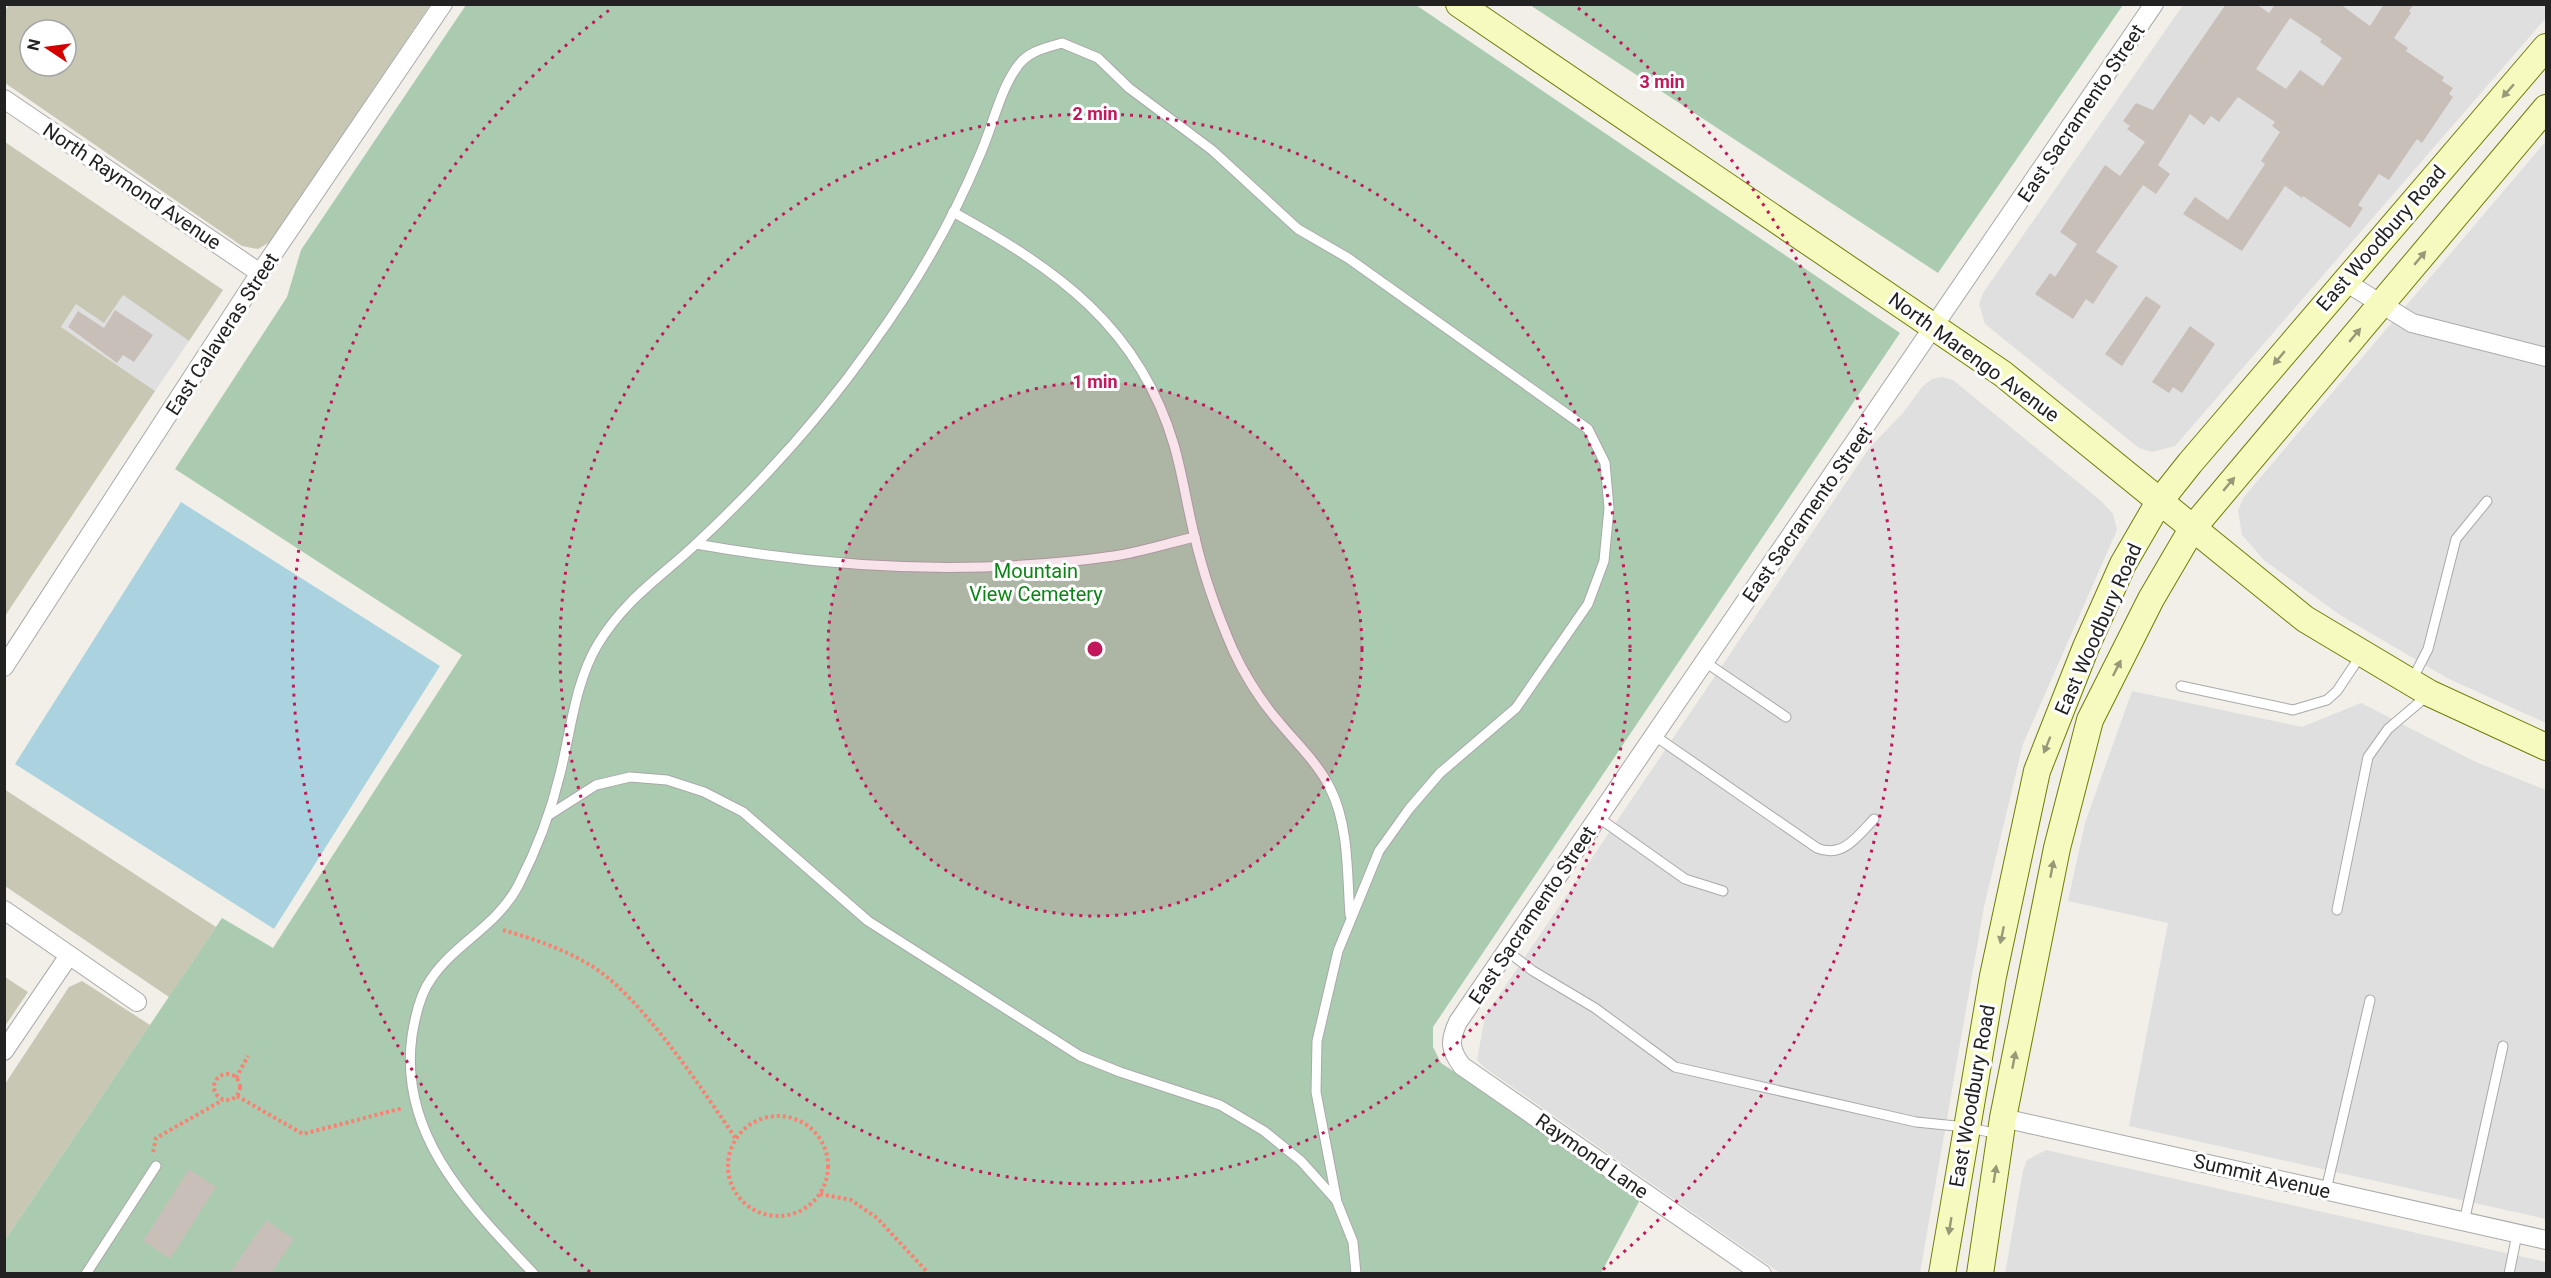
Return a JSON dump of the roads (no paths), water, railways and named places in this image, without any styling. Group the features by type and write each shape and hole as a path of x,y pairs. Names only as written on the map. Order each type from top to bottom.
{"main road":[{"name":"North Marengo Avenue","path":"1459,4 2003,374 2305,619 2420,688 2547,747"},
{"name":"East Woodbury Road","path":"1942,1274 1993,976 2037,771 2086,648 2124,564 2159,502 2344,281 2547,47"},
{"name":"East Woodbury Road","path":"1980,1274 2002,1126 2057,848 2090,720 2151,599 2192,529 2547,108"}],"street":[{"name":"East Calaveras Street","path":"4,667 260,273 443,4"},
{"name":"East Sacramento Street","path":"1458,1022 1935,328 2154,4"},
{"name":"North Raymond Avenue","path":"4,99 260,273"},
{"path":"2344,281 2412,323 2547,357"},
{"path":"4,910 68,957 137,1002"},
{"path":"4,1051 68,957"},
{"name":"Raymond Lane","path":"1458,1022 1451,1037 1451,1051 1462,1066 1762,1274"},
{"name":"Summit Avenue","path":"2002,1126 2326,1190 2547,1240"}],"lane":[{"path":"534,1274 462,1196 426,1138 416,1107 411,1069 412,1037 419,1006 430,979 488,926 517,887 549,815 579,692 595,649 616,616 646,585 696,544 772,466 841,388 930,258 953,212 1016,68 1030,53 1062,43 1098,58 1129,88 1212,150 1298,229 1348,258 1588,429 1605,463 1609,508 1604,561 1588,604 1516,708 1440,773 1409,809 1379,851 1350,916 1336,960 1317,1041 1316,1092 1337,1202 1353,1242 1356,1274"},
{"path":"953,212 1010,244 1056,275 1095,309 1128,348 1155,398 1173,443 1211,597 1254,691 1309,756 1332,790 1343,827 1350,916"},
{"path":"2337,910 2368,757 2420,688 2456,539 2487,501"},
{"path":"696,544 775,559 897,569 984,566 1115,555 1195,537"},
{"path":"2181,686 2293,710 2327,700 2337,692 2362,653"},
{"path":"1705,662 1786,717"},
{"path":"1655,735 1817,848 1829,853 1842,850 1874,819"},
{"path":"549,815 596,785 630,777 667,780 704,792 743,812 868,921 1080,1056 1120,1072 1220,1105 1264,1131 1301,1161 1337,1202"},
{"path":"1599,818 1684,879 1723,891"},
{"path":"1507,951 1533,971 1595,1008 1676,1067 1916,1122 1966,1127 2002,1126"},
{"path":"2326,1190 2370,1000"},
{"path":"2464,1222 2503,1046"},
{"path":"86,1274 156,1166"},
{"path":"2509,1274 2520,1234"}],"water":[{"path":"181,502 440,666 274,929 15,764"}],"park label":[{"name":"Mountain View Cemetery","path":"1036,582"}]}
